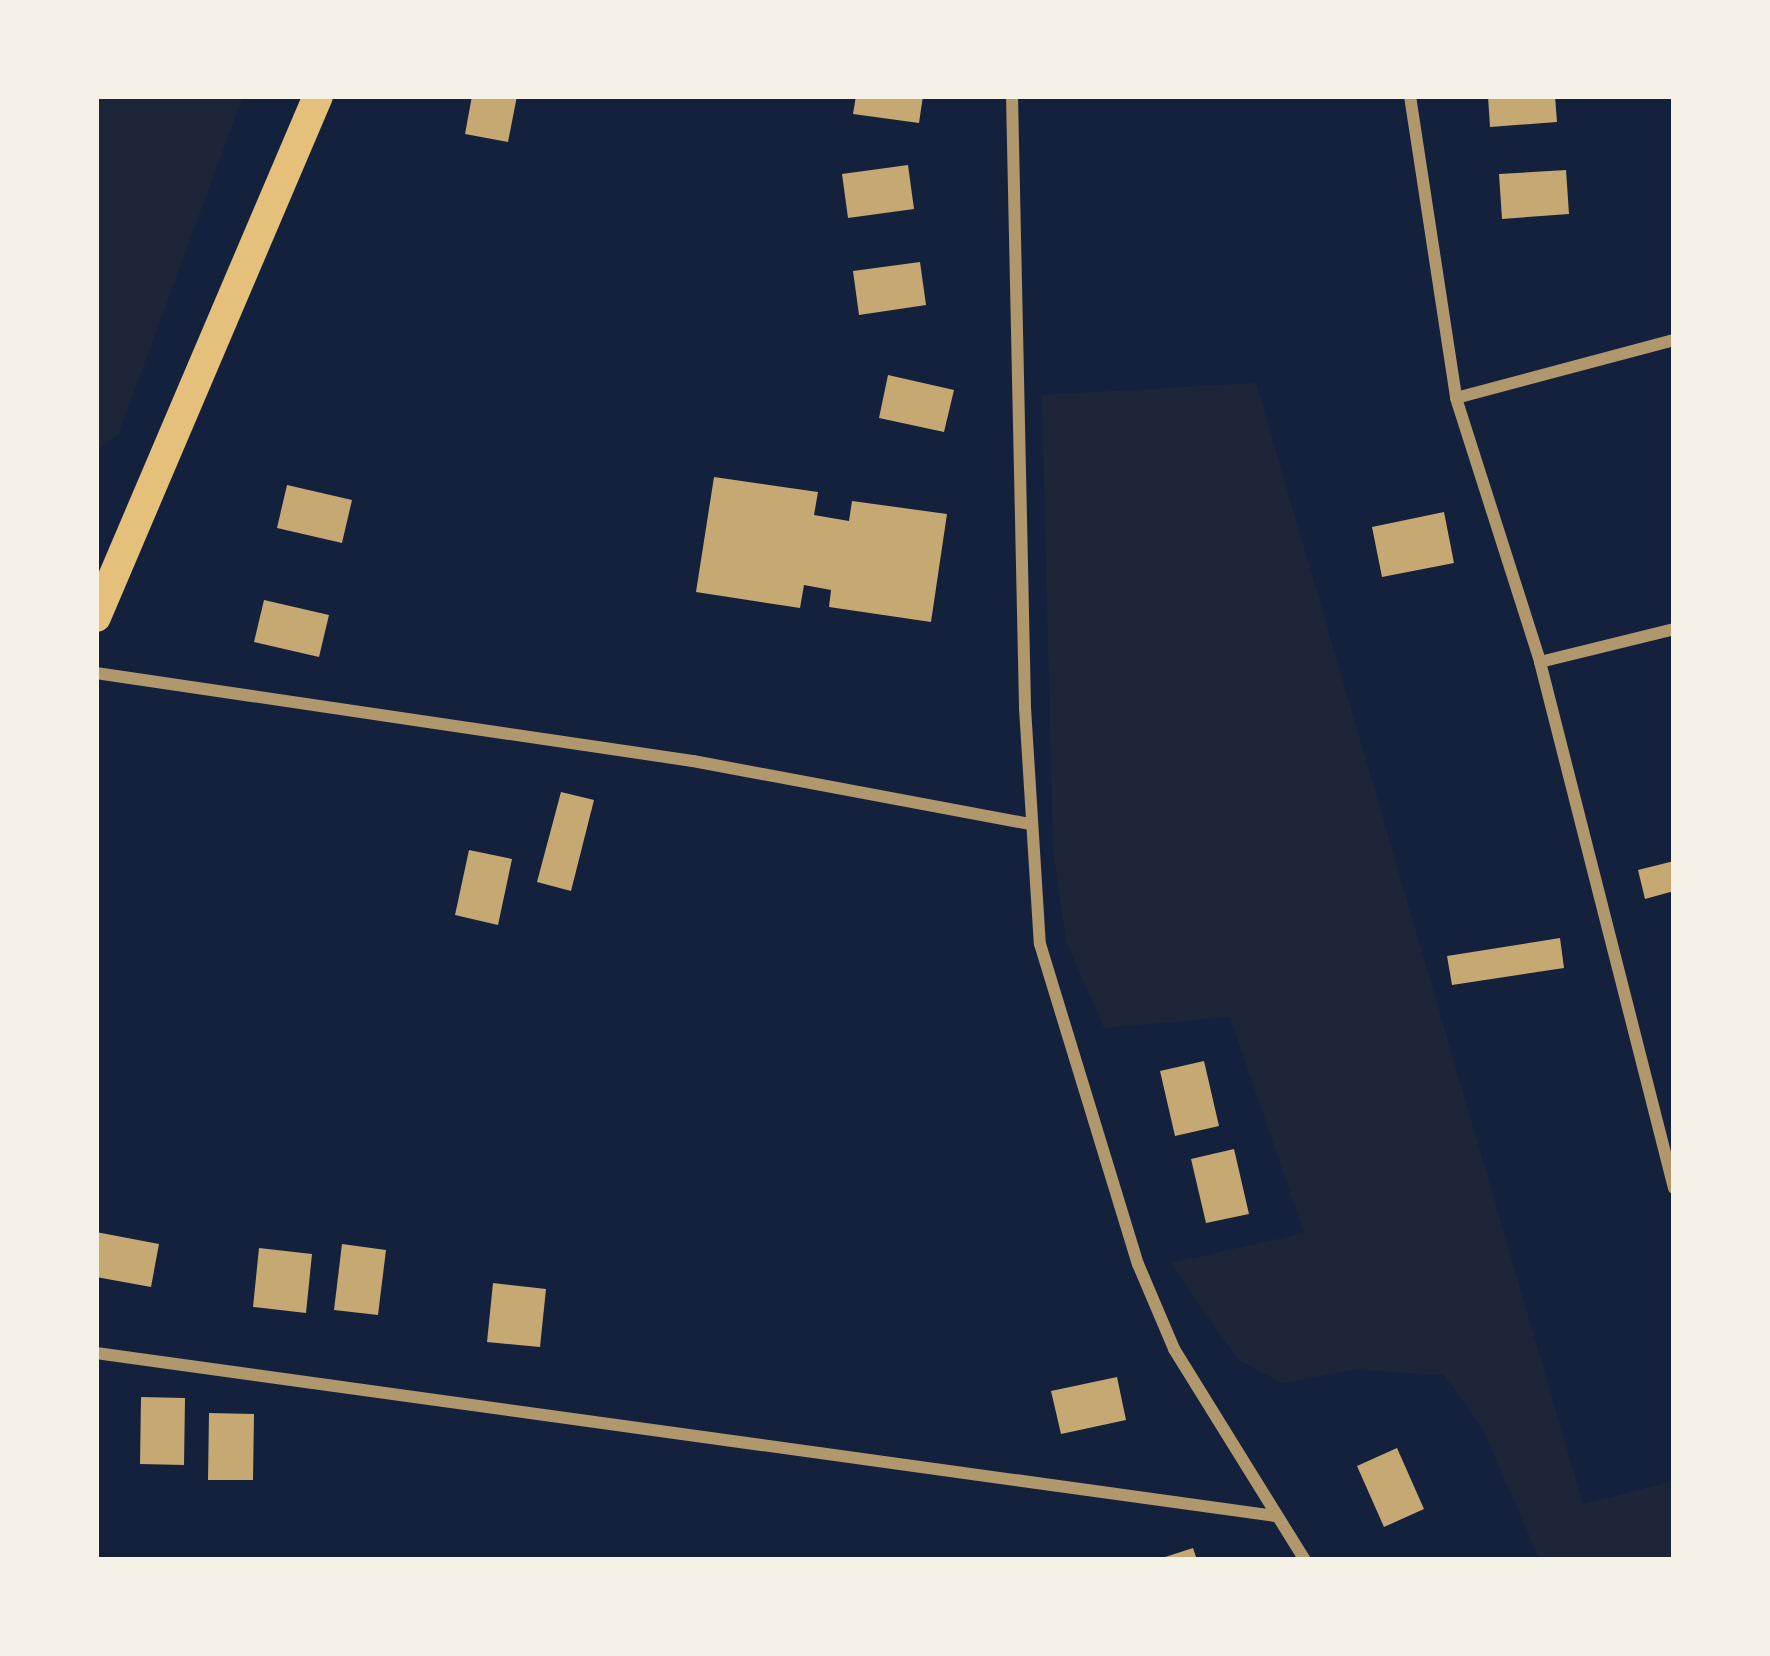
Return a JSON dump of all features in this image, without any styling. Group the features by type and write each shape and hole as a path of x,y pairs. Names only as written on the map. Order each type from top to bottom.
{"main road":[{"path":"96,617 317,96"}],"street":[{"path":"1012,96 1033,900 1062,1033 1138,1264 1174,1348 1305,1560"},
{"path":"1410,96 1456,398 1540,662 1674,1188"},
{"path":"1456,398 1674,340"},
{"path":"1540,662 1674,629"},
{"path":"96,673 693,761 1029,824"},
{"path":"96,1354 1275,1516"}],"shaded area":[{"path":"96,96 243,96 118,435 96,451"},
{"path":"1256,383 1583,1504 1674,1481 1674,1560 1540,1560 1482,1428 1444,1375 1354,1370 1282,1383 1237,1359 1171,1263 1304,1233 1230,1017 1104,1028 1066,941 1053,850 1042,395"}],"building":[{"path":"472,96 517,96 508,142 465,134"},
{"path":"856,96 923,96 919,123 853,114"},
{"path":"1488,96 1555,96 1557,122 1490,127"},
{"path":"908,165 914,209 848,218 842,174"},
{"path":"1566,170 1569,214 1502,219 1499,174"},
{"path":"920,262 926,305 859,315 853,271"},
{"path":"888,375 954,390 944,432 879,418"},
{"path":"714,477 818,492 814,515 849,521 852,501 947,514 931,622 829,607 831,590 804,585 800,608 696,592"},
{"path":"287,485 352,500 342,543 277,528"},
{"path":"1444,512 1454,563 1382,577 1372,527"},
{"path":"264,600 329,615 319,657 254,642"},
{"path":"561,792 594,800 571,891 537,882"},
{"path":"469,850 512,859 498,925 455,915"},
{"path":"1674,861 1674,891 1645,899 1638,870"},
{"path":"1560,938 1564,968 1452,985 1447,956"},
{"path":"1204,1061 1219,1126 1175,1136 1160,1071"},
{"path":"1234,1149 1249,1214 1206,1223 1191,1159"},
{"path":"96,1232 159,1244 151,1287 96,1277"},
{"path":"342,1244 386,1250 378,1315 334,1310"},
{"path":"259,1248 312,1254 306,1313 253,1307"},
{"path":"493,1283 546,1289 540,1347 487,1342"},
{"path":"1117,1377 1126,1420 1061,1434 1051,1391"},
{"path":"141,1397 185,1398 184,1465 140,1464"},
{"path":"209,1413 254,1414 253,1480 208,1480"},
{"path":"1397,1448 1424,1509 1384,1527 1357,1466"},
{"path":"1193,1548 1197,1560 1159,1559"}]}
